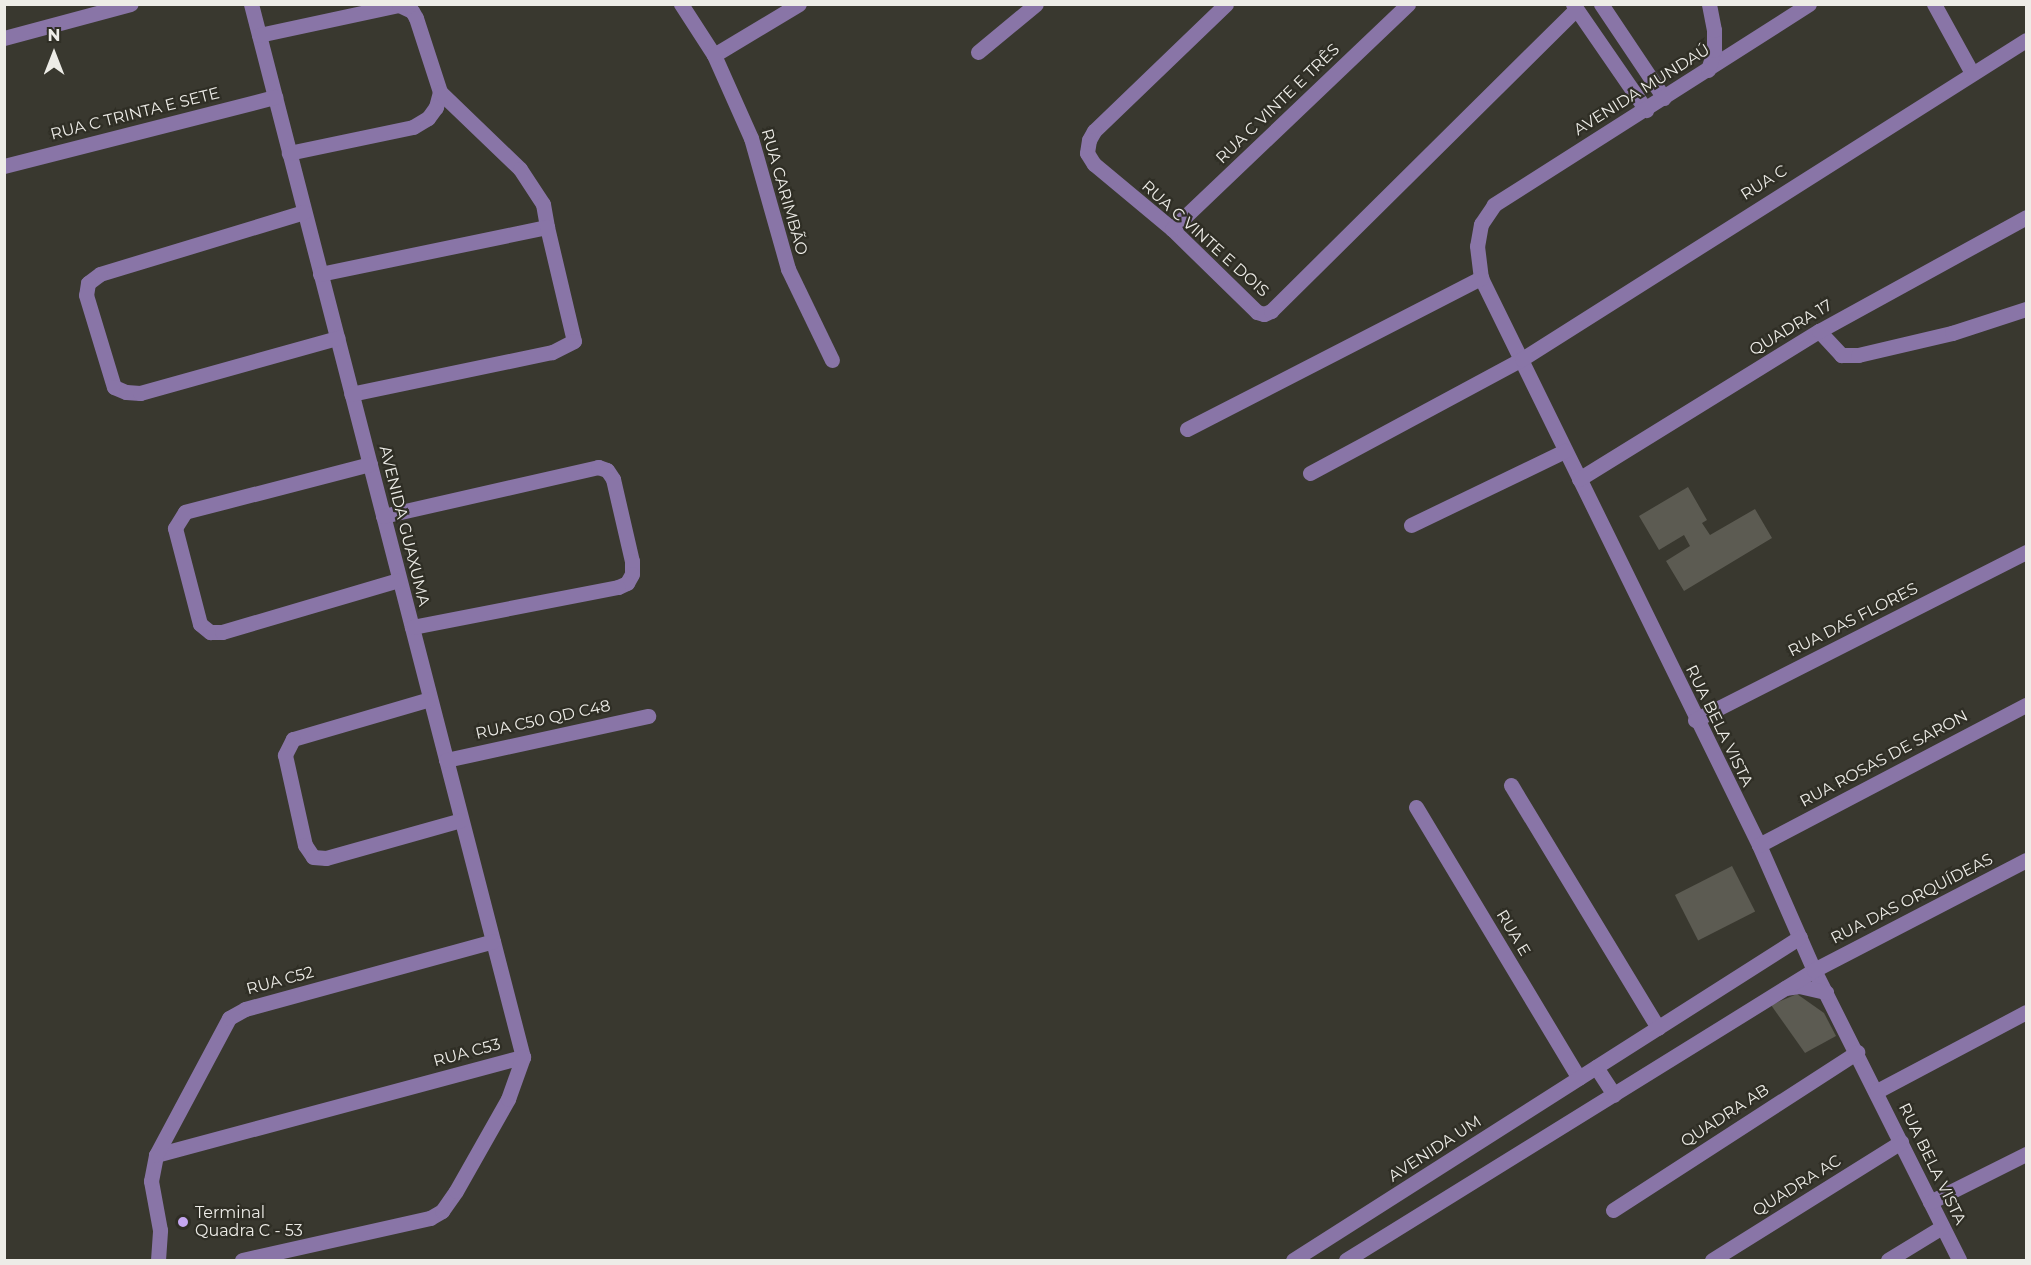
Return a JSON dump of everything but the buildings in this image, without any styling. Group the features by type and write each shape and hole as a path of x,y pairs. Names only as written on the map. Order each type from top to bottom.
{"street":[{"path":"4,38 131,4"},
{"name":"AVENIDA GUAXUMA","path":"251,4 523,1057"},
{"name":"RUA CARIMBÃO","path":"681,4 714,55 751,138 788,269 832,360"},
{"path":"714,55 799,4"},
{"path":"978,52 1036,4"},
{"name":"RUA C VINTE E DOIS","path":"1226,4 1094,130 1089,140 1087,153 1094,164 1172,230 1257,312 1264,314 1271,311 1574,7"},
{"name":"RUA C VINTE E TRÊS","path":"1172,230 1408,4"},
{"path":"1601,4 1664,98"},
{"path":"1708,4 1714,30 1714,50 1708,70"},
{"name":"AVENIDA MUNDAÚ","path":"1494,205 1809,4"},
{"path":"1934,4 1972,73"},
{"path":"259,35 399,5 412,11 440,92 520,169 543,204 574,341 552,352 351,394"},
{"path":"1574,7 1646,110"},
{"name":"RUA C","path":"1310,473 1522,358 2026,40"},
{"path":"289,153 413,127 428,118 436,107 440,92"},
{"name":"RUA C TRINTA E SETE","path":"4,166 275,97"},
{"name":"RUA BELA VISTA","path":"1494,205 1481,224 1477,246 1481,278 1758,845 1814,970 1877,1090 1959,1260"},
{"path":"304,212 100,274 88,283 86,295 114,387 126,392 140,393 337,338"},
{"name":"QUADRA 17","path":"1579,479 1819,331 2026,216"},
{"path":"320,274 547,227"},
{"path":"1187,429 1481,278"},
{"path":"1819,331 1841,355 1858,356 1953,333 2026,309"},
{"path":"1411,525 1565,451"},
{"path":"370,464 185,512 175,528 200,624 210,632 222,632 399,580"},
{"path":"383,516 598,467 607,470 613,479 632,561 632,574 627,583 618,587 412,627"},
{"name":"RUA DAS FLORES","path":"1695,720 2026,552"},
{"path":"430,699 294,739 285,755 304,845 313,857 326,858 461,820"},
{"name":"RUA ROSAS DE SARON","path":"1758,845 2026,705"},
{"name":"RUA C50 QD C48","path":"446,760 648,716"},
{"path":"1511,785 1658,1028"},
{"name":"RUA E","path":"1416,807 1579,1078"},
{"name":"RUA DAS ORQUÍDEAS","path":"1814,970 2026,860"},
{"name":"AVENIDA UM","path":"1293,1260 1800,937"},
{"name":"RUA C52","path":"156,1155 229,1018 245,1009 493,941"},
{"path":"1346,1260 1814,970"},
{"path":"1785,988 1799,986 1826,992"},
{"path":"1877,1090 2026,1012"},
{"name":"QUADRA AB","path":"1613,1210 1857,1052"},
{"name":"RUA C53","path":"156,1155 523,1057"},
{"name":"RUA C53","path":"242,1260 430,1218 442,1211 456,1191 508,1099 523,1057"},
{"path":"1596,1067 1614,1095"},
{"name":"QUADRA AC","path":"1712,1260 1901,1142"},
{"path":"1930,1202 2026,1154"},
{"path":"156,1155 151,1181 160,1230 158,1260"},
{"path":"1888,1260 1942,1227"}],"place":[{"name":"Terminal Quadra C - 53","path":"183,1222"}]}
